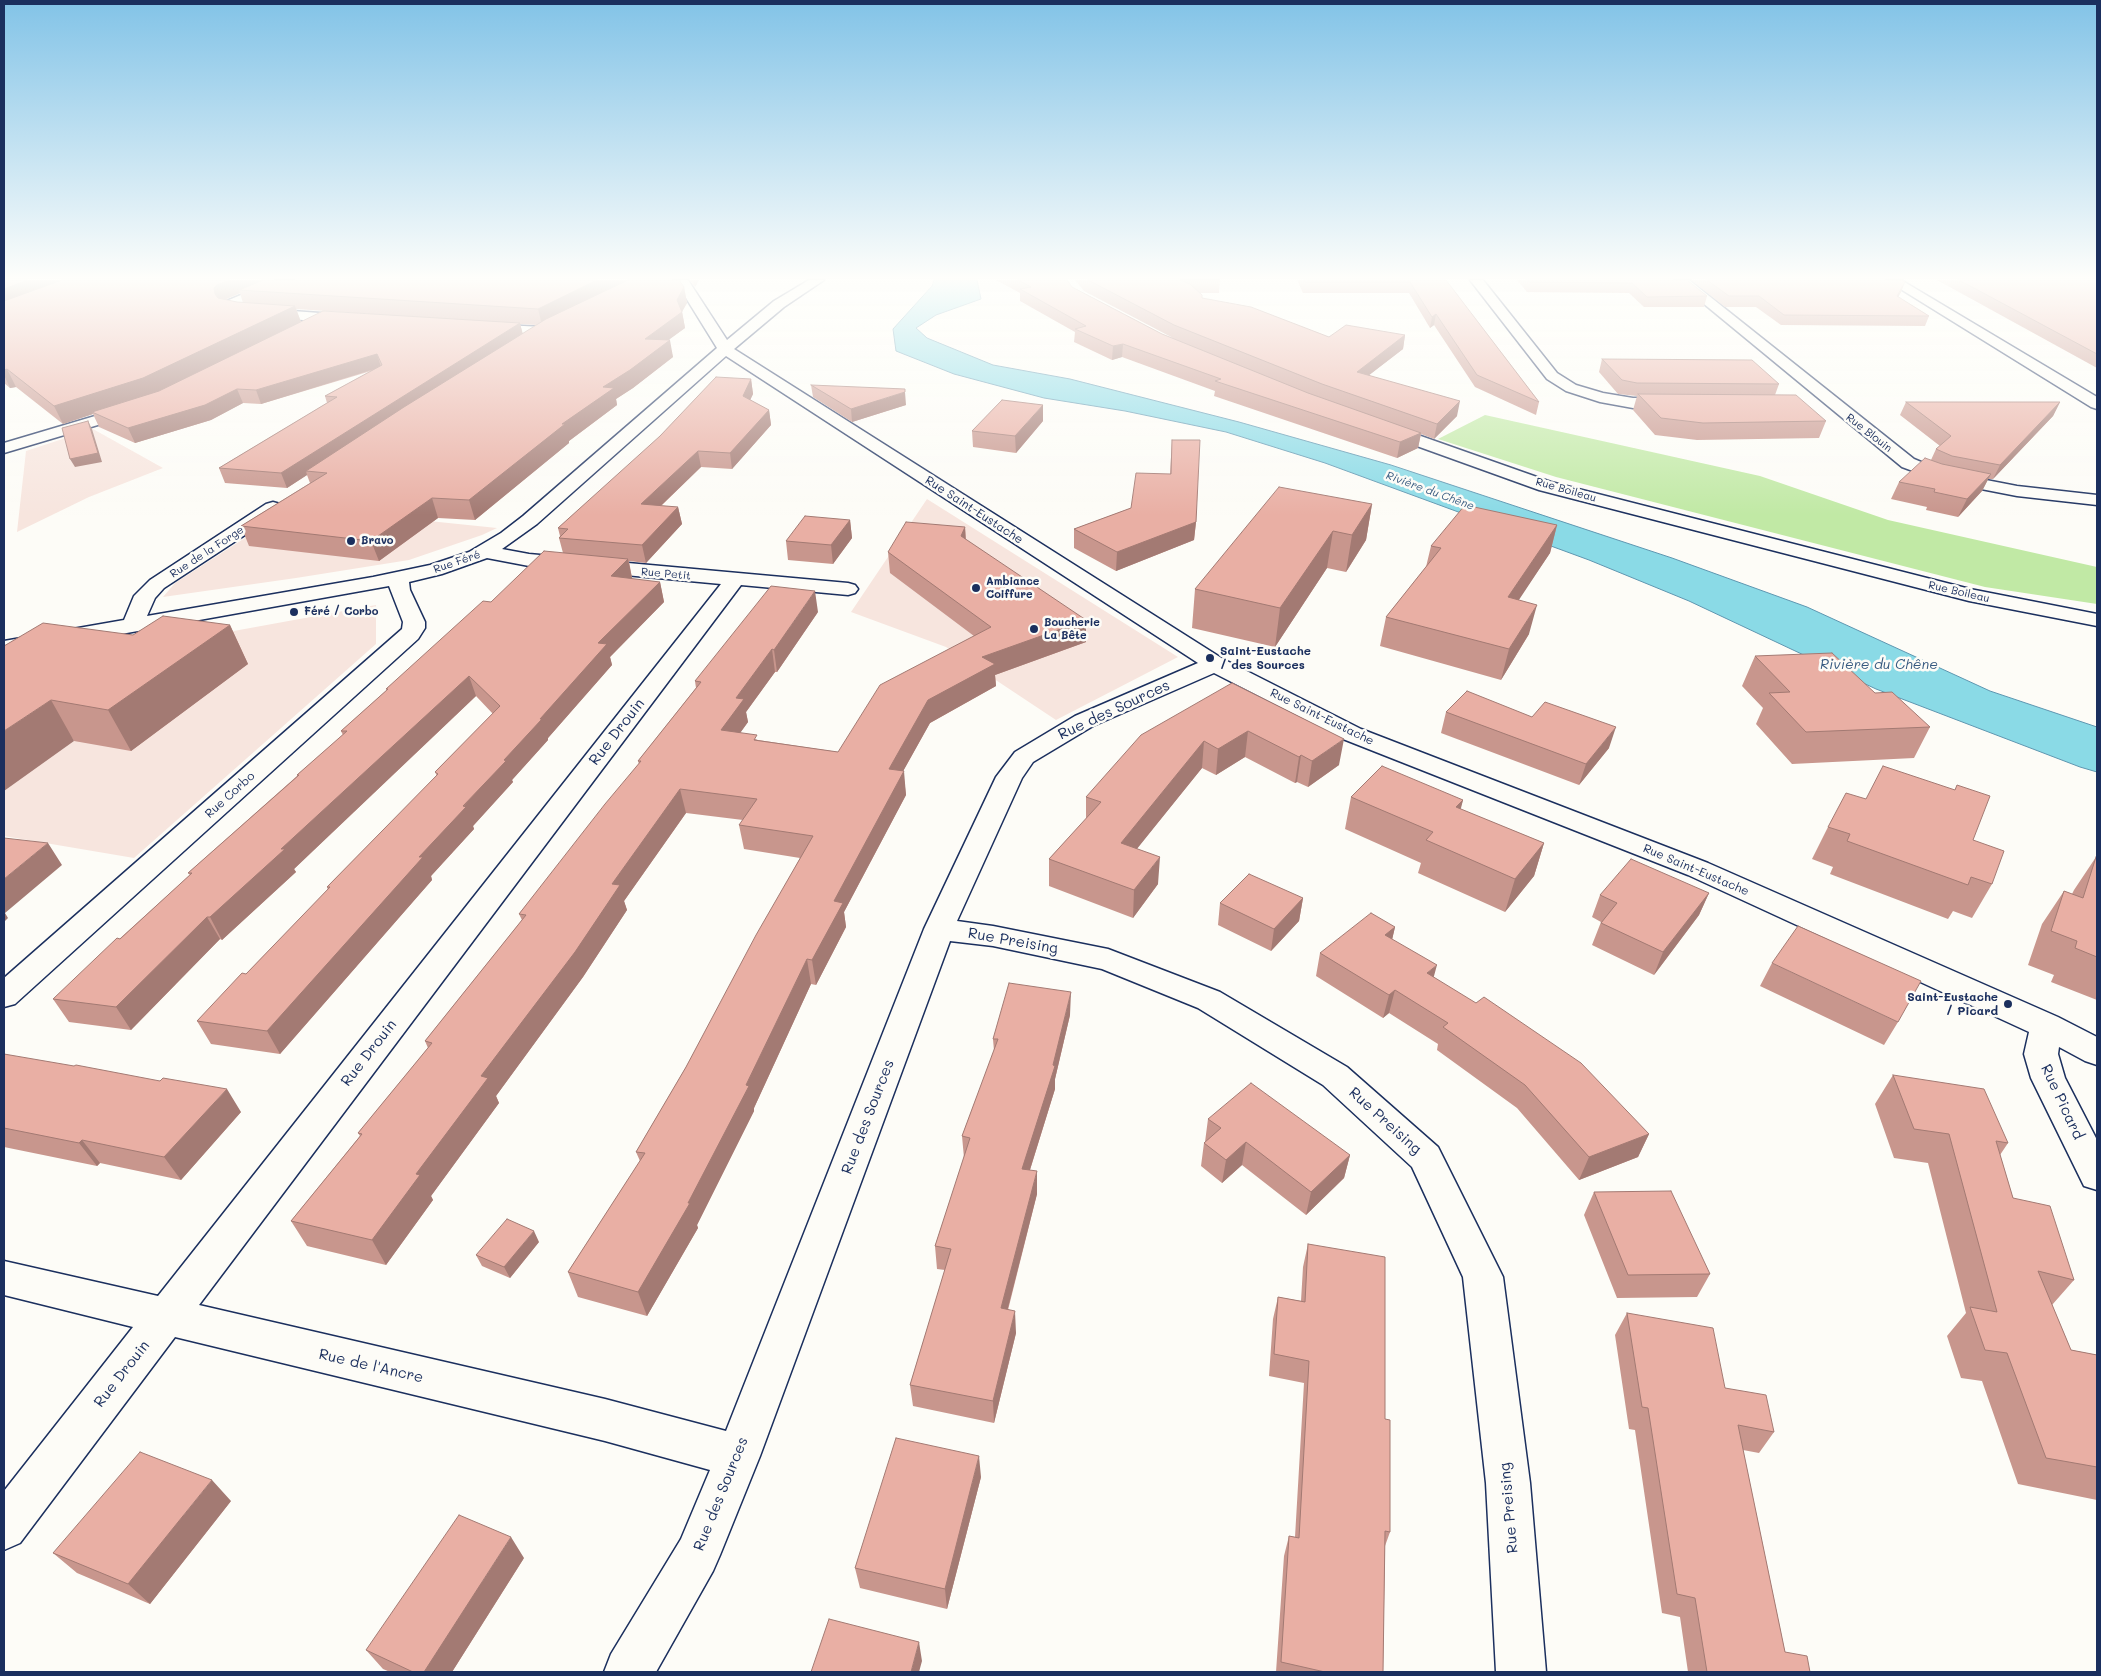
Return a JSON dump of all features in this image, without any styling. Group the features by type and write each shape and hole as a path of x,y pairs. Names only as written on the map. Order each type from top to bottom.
{"street":[{"name":"Rue Féré","path":"4,648 398,578 454,565 486,552 530,520 714,358"},
{"name":"Rue Saint-Eustache","path":"739,358 1215,664 1352,734 1698,869 2047,1026 2097,1052"},
{"path":"1538,358 1552,376 1571,388 1600,397 1633,403 1691,404"},
{"name":"Rue Blouin","path":"1777,358 1908,463 1940,476 2017,491 2097,500"},
{"path":"2021,358 2097,404"},
{"path":"1816,405 1835,406"},
{"path":"4,448 144,406"},
{"name":"Rue Boileau","path":"1369,423 1545,486 1969,595 2097,620"},
{"path":"4,436 73,427"},
{"name":"Rue de la Forge","path":"133,625 145,596 157,584 284,500"},
{"name":"Rue Petit","path":"486,552 529,560 848,589"},
{"name":"Rue Corbo","path":"4,996 410,634 414,628 414,622 400,590 398,578"},
{"name":"Rue Drouin","path":"4,1527 735,579"},
{"name":"Rue des Sources","path":"629,1672 697,1555 738,1456 939,929 1009,777 1024,757 1084,721 1215,664"},
{"name":"Rue Preising","path":"939,929 993,936 1108,960 1209,1000 1335,1076 1425,1157 1483,1277 1508,1483 1521,1672"},
{"name":"Rue Picard","path":"2047,1026 2041,1054 2048,1078 2097,1175"},
{"name":"Rue de l'Ancre","path":"4,1278 605,1420 738,1456"}],"shaded area":[{"path":"93,429 163,468 89,497 17,532 26,451"},
{"path":"927,499 1178,657 1056,720 946,647 851,612"},
{"path":"293,507 497,528 409,560 163,597 175,583"},
{"path":"376,605 376,644 134,858 4,836 4,673"}],"green space":[{"path":"1485,415 1760,476 1888,520 2097,567 2097,604 1985,587 1556,477 1438,439"}],"water":[{"name":"Rivière du Chêne","path":"914,358 976,358 993,365 1070,379 1239,422 1391,465 1672,558 1807,607 1990,691 2097,727 2097,772 1876,689 1689,601 1589,560 1325,463 1226,432 1125,411 1044,398 954,374"}],"building":[{"path":"4,358 185,358 143,378 54,406 7,369 4,370"},
{"path":"226,358 363,358 256,390 237,389 205,405 128,428 92,412 159,391"},
{"path":"379,358 464,358 281,473 219,468 337,397 325,396 382,365"},
{"path":"483,358 646,358 603,387 614,388 562,424 565,424 469,500 432,498 371,541 241,526 327,473 306,471"},
{"path":"1163,358 1222,358 1308,393 1421,433 1400,442 1215,381 1221,379"},
{"path":"1257,358 1375,358 1357,372 1460,401 1437,424 1322,384"},
{"path":"1466,358 1506,358 1539,402 1477,375"},
{"path":"1602,359 1752,360 1779,384 1637,383 1622,380"},
{"path":"716,377 751,379 743,396 769,410 730,453 698,451 641,504 678,507 642,545 559,538 568,529 558,528 660,436"},
{"path":"811,385 905,389 905,392 851,409"},
{"path":"1638,394 1796,395 1826,421 1703,423 1661,418"},
{"path":"1002,400 1043,405 1015,436 972,431"},
{"path":"1906,402 2060,402 2000,465 1952,456 1936,449 1951,436"},
{"path":"88,421 98,453 70,459 62,428"},
{"path":"1172,440 1200,440 1196,522 1117,552 1074,529 1131,508 1136,473 1171,474"},
{"path":"1925,458 1942,464 1991,474 1967,499 1934,492 1935,489 1899,482"},
{"path":"1279,487 1372,504 1352,535 1333,531 1280,608 1195,589"},
{"path":"1465,505 1557,525 1508,597 1537,605 1509,649 1386,617 1441,548 1431,546"},
{"path":"805,516 850,520 831,545 786,541"},
{"path":"906,522 965,527 961,536 1086,620 982,657 995,664 928,700 889,769 904,771 834,901 843,903 812,960 807,959 746,1085 749,1086 688,1203 690,1203 638,1292 568,1272 645,1153 636,1152 686,1067 756,935 813,836 739,825 757,799 680,789 612,884 620,885 575,952 481,1076 488,1078 416,1174 420,1175 372,1240 291,1221 362,1134 358,1133 432,1043 425,1041 526,915 519,914 641,761 638,761 701,682 695,681 771,586 815,591 774,650 772,649 736,698 744,699 721,730 757,735 754,740 838,752 880,685 991,627 888,552"},
{"path":"544,551 628,559 611,576 660,582 598,643 607,644 504,760 506,761 463,806 466,807 419,857 423,857 267,1031 197,1021 242,973 246,974 330,887 327,887 438,774 435,772 500,706 469,676 281,849 285,849 210,917 207,917 116,1007 53,999 117,938 120,939 192,873 188,873 347,731 341,731 388,689 386,689 483,601 491,602"},
{"path":"163,616 230,625 108,710 51,700 4,731 4,646 43,623 133,635"},
{"path":"1832,653 1875,693 1892,692 1930,727 1806,732 1769,693 1790,692 1755,656"},
{"path":"1232,683 1344,739 1312,761 1301,755 1299,757 1248,731 1218,749 1204,741 1121,843 1160,857 1134,890 1049,859 1101,802 1086,797 1141,735"},
{"path":"1467,691 1532,717 1545,702 1616,727 1586,764 1446,712"},
{"path":"1382,766 1463,800 1456,807 1544,843 1515,879 1426,840 1433,832 1351,797"},
{"path":"1883,766 1955,790 1957,785 1990,796 1973,840 2004,851 1992,884 1971,877 1968,885 1847,841 1850,834 1828,827 1846,793 1866,799"},
{"path":"4,838 48,843 4,879"},
{"path":"2096,857 2097,957 2075,948 2077,941 2051,931 2064,891 2083,898"},
{"path":"1631,859 1709,893 1663,952 1601,923 1617,903 1600,895"},
{"path":"1249,874 1303,898 1274,929 1220,903"},
{"path":"1371,913 1395,927 1385,935 1437,965 1427,973 1476,1003 1484,997 1581,1063 1649,1134 1589,1157 1525,1085 1443,1027 1448,1023 1395,990 1389,995 1320,953"},
{"path":"1798,926 1921,981 1898,1022 1772,963"},
{"path":"1009,983 1071,992 1053,1065 1055,1066 1022,1169 1037,1171 1001,1308 1015,1311 993,1401 910,1385 951,1249 935,1246 970,1138 962,1136 998,1039 993,1039"},
{"path":"4,1054 160,1081 163,1078 227,1089 164,1157 82,1140 79,1143 4,1128"},
{"path":"1893,1075 1984,1089 2008,1143 1996,1141 2013,1198 2050,1206 2074,1280 2038,1271 2071,1350 2097,1355 2097,1467 2046,1458 2007,1353 1985,1350 1970,1307 1997,1312 1949,1134 1914,1129"},
{"path":"1251,1083 1350,1155 1311,1192 1246,1142 1226,1160 1204,1143 1221,1128 1208,1119"},
{"path":"1671,1191 1710,1274 1628,1275 1594,1192"},
{"path":"507,1219 534,1231 504,1267 476,1255"},
{"path":"1308,1244 1385,1257 1385,1419 1390,1420 1390,1532 1385,1531 1383,1672 1325,1672 1281,1662 1289,1536 1299,1538 1309,1361 1274,1354 1278,1297 1305,1302"},
{"path":"1627,1313 1713,1328 1725,1388 1766,1395 1774,1432 1738,1425 1785,1652 1807,1656 1810,1672 1707,1672 1695,1598 1677,1594 1648,1408 1642,1407"},
{"path":"896,1438 979,1456 945,1589 855,1568"},
{"path":"140,1452 212,1480 128,1584 53,1553"},
{"path":"459,1515 511,1537 424,1672 413,1672 366,1650"},
{"path":"829,1619 919,1642 911,1672 811,1672"}],"place":[{"name":"Bravo","path":"351,541"},
{"name":"Ambiance Coiffure","path":"976,588"},
{"name":"Féré / Corbo","path":"294,612"},
{"name":"Boucherie La Bête","path":"1034,629"},
{"name":"Saint-Eustache / des Sources","path":"1210,658"},
{"name":"Saint-Eustache / Picard","path":"2008,1004"}]}
